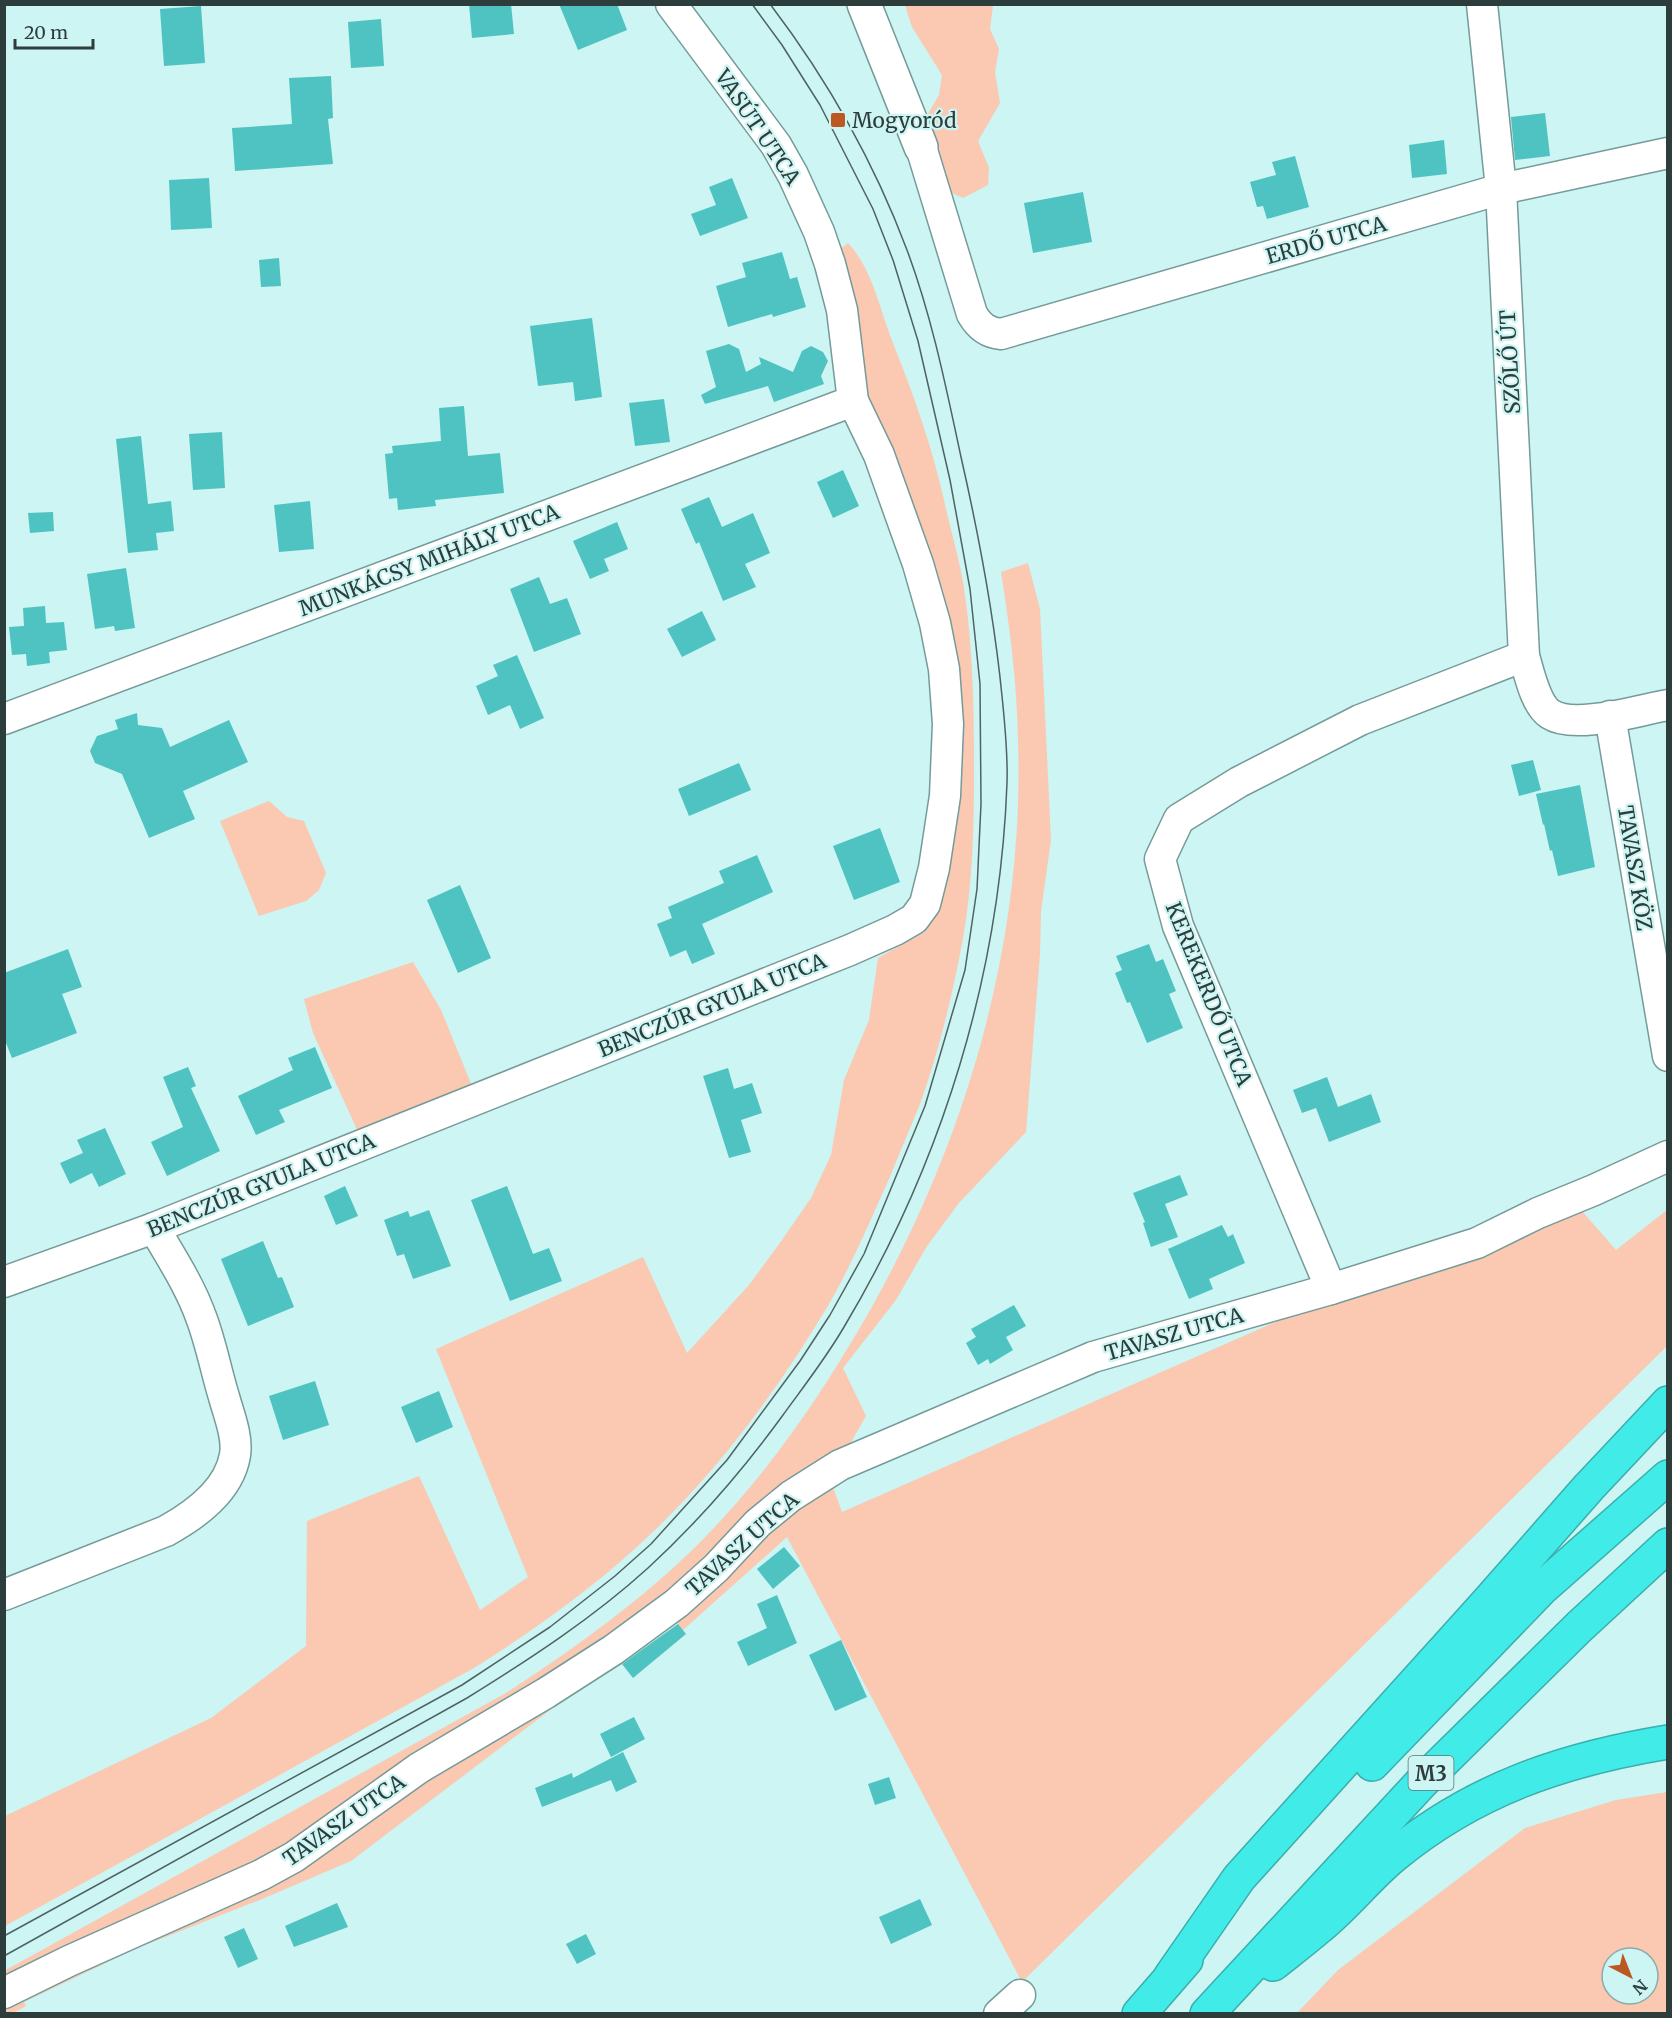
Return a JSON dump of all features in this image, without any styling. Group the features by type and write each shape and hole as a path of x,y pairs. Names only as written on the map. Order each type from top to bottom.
{"highway":[{"path":"1171,1976 1239,1878 1589,1487 1668,1403"},
{"name":"M3","path":"1139,2013 1171,1976 1385,1750 1542,1588 1668,1477"},
{"name":"M3","path":"1208,2013 1421,1783 1579,1627 1668,1545"},
{"path":"1208,2013 1320,1927 1391,1858 1441,1821 1496,1792 1572,1762 1625,1749 1668,1742"}],"street":[{"name":"VASÚT UTCA","path":"671,4 776,145 806,200 830,264 842,310 853,401"},
{"path":"864,4 921,147"},
{"name":"SZŐLŐ ÚT","path":"1482,4 1501,189 1524,656 1533,688 1549,714 1568,720 1587,721 1610,716"},
{"name":"ERDŐ UTCA","path":"921,147 972,314 976,321 988,331 1001,334 1501,189 1668,153"},
{"name":"MUNKÁCSY MIHÁLY UTCA","path":"4,719 853,401"},
{"name":"BENCZÚR GYULA UTCA","path":"4,1282 154,1228 850,950 896,930 914,919 925,904 931,887 945,796 948,724 944,669 935,623 918,564 879,455 853,401"},
{"name":"KEREKERDŐ UTCA","path":"1331,1289 1178,926 1160,859 1179,819 1239,783 1360,720 1524,656"},
{"path":"1610,716 1668,705"},
{"name":"TAVASZ KÖZ","path":"1610,716 1668,1056"},
{"name":"TAVASZ UTCA","path":"4,1993 261,1875 294,1857 419,1768 546,1693 613,1650 677,1603 716,1568 758,1523 791,1496 840,1466 1093,1357 1331,1289 1477,1243 1538,1213 1668,1156"},
{"path":"4,1595 166,1531 191,1517 214,1496 227,1477 235,1455 233,1431 202,1318 178,1267 154,1228"}],"shaded area":[{"path":"952,4 957,6 993,5 990,29 999,49 995,72 1000,103 978,141 989,168 988,185 963,198 938,187 922,124 939,95 942,75 912,27 905,5"},
{"path":"848,243 863,264 874,288 922,422 941,487 960,568 967,610 974,722 974,767 969,896 959,959 945,1022 920,1104 889,1179 845,1274 811,1334 750,1423 680,1505 591,1586 522,1637 474,1668 5,1926 5,1816 211,1718 306,1646 307,1521 419,1476 480,1610 528,1577 436,1349 643,1257 687,1353 749,1285 811,1198 831,1155 844,1080 869,1020 878,958 924,932 938,898 955,728 863,385 838,251"},
{"path":"1028,563 1040,609 1051,840 1041,911 1040,954 1026,1132 959,1203 927,1246 896,1300 843,1368 866,1416 830,1479 842,1512 1346,1291 1575,1203 1616,1250 1667,1210 1667,1346 1022,1982 787,1537 682,1631 674,1616 351,1861 135,1949 24,2002 26,2006 13,2013 5,2013 4,1971 506,1693 593,1633 648,1590 700,1543 744,1495 798,1425 861,1326 898,1258 930,1189 958,1117 981,1044 999,969 1011,894 1017,817 1016,698 1001,572"},
{"path":"269,801 287,817 304,821 326,873 319,890 306,901 259,916 220,821"},
{"path":"413,962 441,1010 472,1086 359,1134 313,1033 304,999"},
{"path":"1667,1792 1667,2013 1297,2013 1338,1970 1525,1828 1616,1800"}],"building":[{"path":"469,4 511,4 514,34 472,38"},
{"path":"559,4 617,4 627,30 578,50"},
{"path":"201,6 205,63 164,66 160,9"},
{"path":"381,19 384,66 351,68 348,22"},
{"path":"331,76 333,118 328,119 333,164 235,171 232,128 292,124 289,78"},
{"path":"1545,113 1550,156 1515,160 1511,117"},
{"path":"1444,140 1447,174 1412,178 1409,145"},
{"path":"1295,156 1309,207 1267,219 1263,206 1257,207 1250,182 1276,175 1272,162"},
{"path":"209,178 212,228 171,230 169,180"},
{"path":"732,178 748,218 700,236 691,214 716,205 709,187"},
{"path":"1083,192 1092,242 1033,253 1024,203"},
{"path":"782,252 790,279 797,277 806,307 728,327 716,286 746,277 742,263"},
{"path":"279,258 281,286 261,287 259,260"},
{"path":"592,318 602,397 575,401 573,382 538,386 530,326"},
{"path":"729,344 739,349 746,372 761,364 759,357 793,372 802,351 811,346 823,352 828,361 821,376 824,384 774,402 768,386 705,404 701,395 716,387 706,351"},
{"path":"664,399 670,442 635,446 629,403"},
{"path":"464,406 468,456 500,453 504,493 435,500 436,506 398,510 397,498 389,499 385,454 393,453 392,446 441,441 439,408"},
{"path":"222,432 225,488 193,490 189,434"},
{"path":"141,436 148,504 171,501 174,531 156,533 158,550 128,553 116,439"},
{"path":"843,470 859,506 833,518 817,482"},
{"path":"709,497 722,527 753,513 770,553 745,564 756,587 723,601 699,542 696,544 681,509"},
{"path":"310,501 314,549 279,552 274,505"},
{"path":"53,512 54,531 30,533 28,513"},
{"path":"617,522 628,549 604,559 609,571 590,579 573,541"},
{"path":"126,568 135,628 115,631 114,626 95,629 87,574"},
{"path":"539,577 550,604 567,598 581,634 534,652 510,589"},
{"path":"45,606 46,623 64,622 67,650 49,652 50,663 27,666 26,654 12,655 9,627 24,626 23,608"},
{"path":"702,611 716,640 682,657 667,629"},
{"path":"517,655 544,718 520,729 510,705 488,715 476,686 498,676 493,665"},
{"path":"137,713 138,725 162,728 170,747 229,720 248,762 183,791 195,819 149,838 122,774 95,763 90,751 97,736 118,729 115,720"},
{"path":"1533,760 1541,790 1519,796 1511,765"},
{"path":"739,763 751,790 689,816 678,789"},
{"path":"1580,785 1595,867 1558,876 1536,794"},
{"path":"880,828 900,882 854,900 833,846"},
{"path":"757,855 773,892 702,924 715,954 692,964 686,950 670,957 657,924 672,918 668,907 724,883 719,871"},
{"path":"460,885 491,958 458,973 427,900"},
{"path":"1149,944 1156,962 1163,959 1176,991 1169,994 1183,1028 1147,1043 1115,973 1122,970 1116,956"},
{"path":"68,949 82,987 62,994 77,1033 12,1058 4,1038 4,973"},
{"path":"315,1047 332,1088 279,1110 285,1122 256,1135 238,1096 293,1070 288,1058"},
{"path":"188,1067 196,1086 191,1088 220,1151 167,1176 151,1142 183,1127 163,1077"},
{"path":"728,1068 734,1089 752,1083 762,1113 741,1120 751,1152 729,1158 703,1076"},
{"path":"1327,1077 1338,1107 1371,1094 1381,1122 1329,1142 1316,1108 1302,1113 1293,1090"},
{"path":"105,1128 126,1174 99,1187 92,1173 70,1184 60,1163 83,1153 77,1140"},
{"path":"1180,1175 1188,1195 1165,1204 1178,1237 1151,1247 1143,1223 1145,1222 1133,1193"},
{"path":"345,1186 358,1216 336,1225 324,1196"},
{"path":"507,1186 533,1254 549,1248 562,1281 510,1301 471,1200"},
{"path":"429,1210 451,1266 413,1279 404,1254 397,1256 384,1220 408,1211 410,1217"},
{"path":"1222,1225 1228,1237 1233,1234 1245,1263 1209,1279 1213,1289 1189,1299 1168,1249"},
{"path":"263,1241 278,1278 282,1277 294,1307 248,1326 221,1259"},
{"path":"1014,1305 1026,1326 1006,1337 1013,1350 990,1364 988,1359 978,1365 966,1343 976,1337 971,1329"},
{"path":"315,1381 329,1425 283,1440 269,1396"},
{"path":"439,1391 453,1427 416,1443 401,1407"},
{"path":"784,1547 800,1566 773,1589 757,1569"},
{"path":"777,1595 797,1643 748,1666 737,1642 767,1628 757,1604"},
{"path":"678,1624 686,1634 633,1678 622,1664"},
{"path":"841,1640 867,1697 835,1711 809,1655"},
{"path":"634,1717 645,1739 611,1757 600,1734"},
{"path":"623,1752 637,1782 616,1792 611,1780 542,1807 535,1788 572,1773 573,1778"},
{"path":"889,1777 896,1798 875,1805 868,1784"},
{"path":"920,1899 932,1925 891,1944 879,1917"},
{"path":"337,1903 348,1927 294,1947 285,1926"},
{"path":"244,1928 258,1959 238,1968 224,1937"},
{"path":"586,1934 596,1954 577,1964 566,1944"}],"tram line":[{"path":"4,1936 462,1685 550,1627 615,1576 651,1544 727,1460 800,1361 830,1315 864,1254 925,1106 965,970 977,889 981,804 980,684 970,589 950,480 918,341 893,260 873,209 820,105 782,45 752,4"},
{"path":"4,1956 467,1698 560,1637 648,1568 685,1532 736,1475 830,1350 879,1264 910,1200 937,1133 960,1066 978,996 992,926 1002,855 1007,762 995,636 968,487 944,378 916,275 880,185 848,122 811,62 770,4"}],"place":[{"name":"Mogyoród","path":"838,120"}]}
